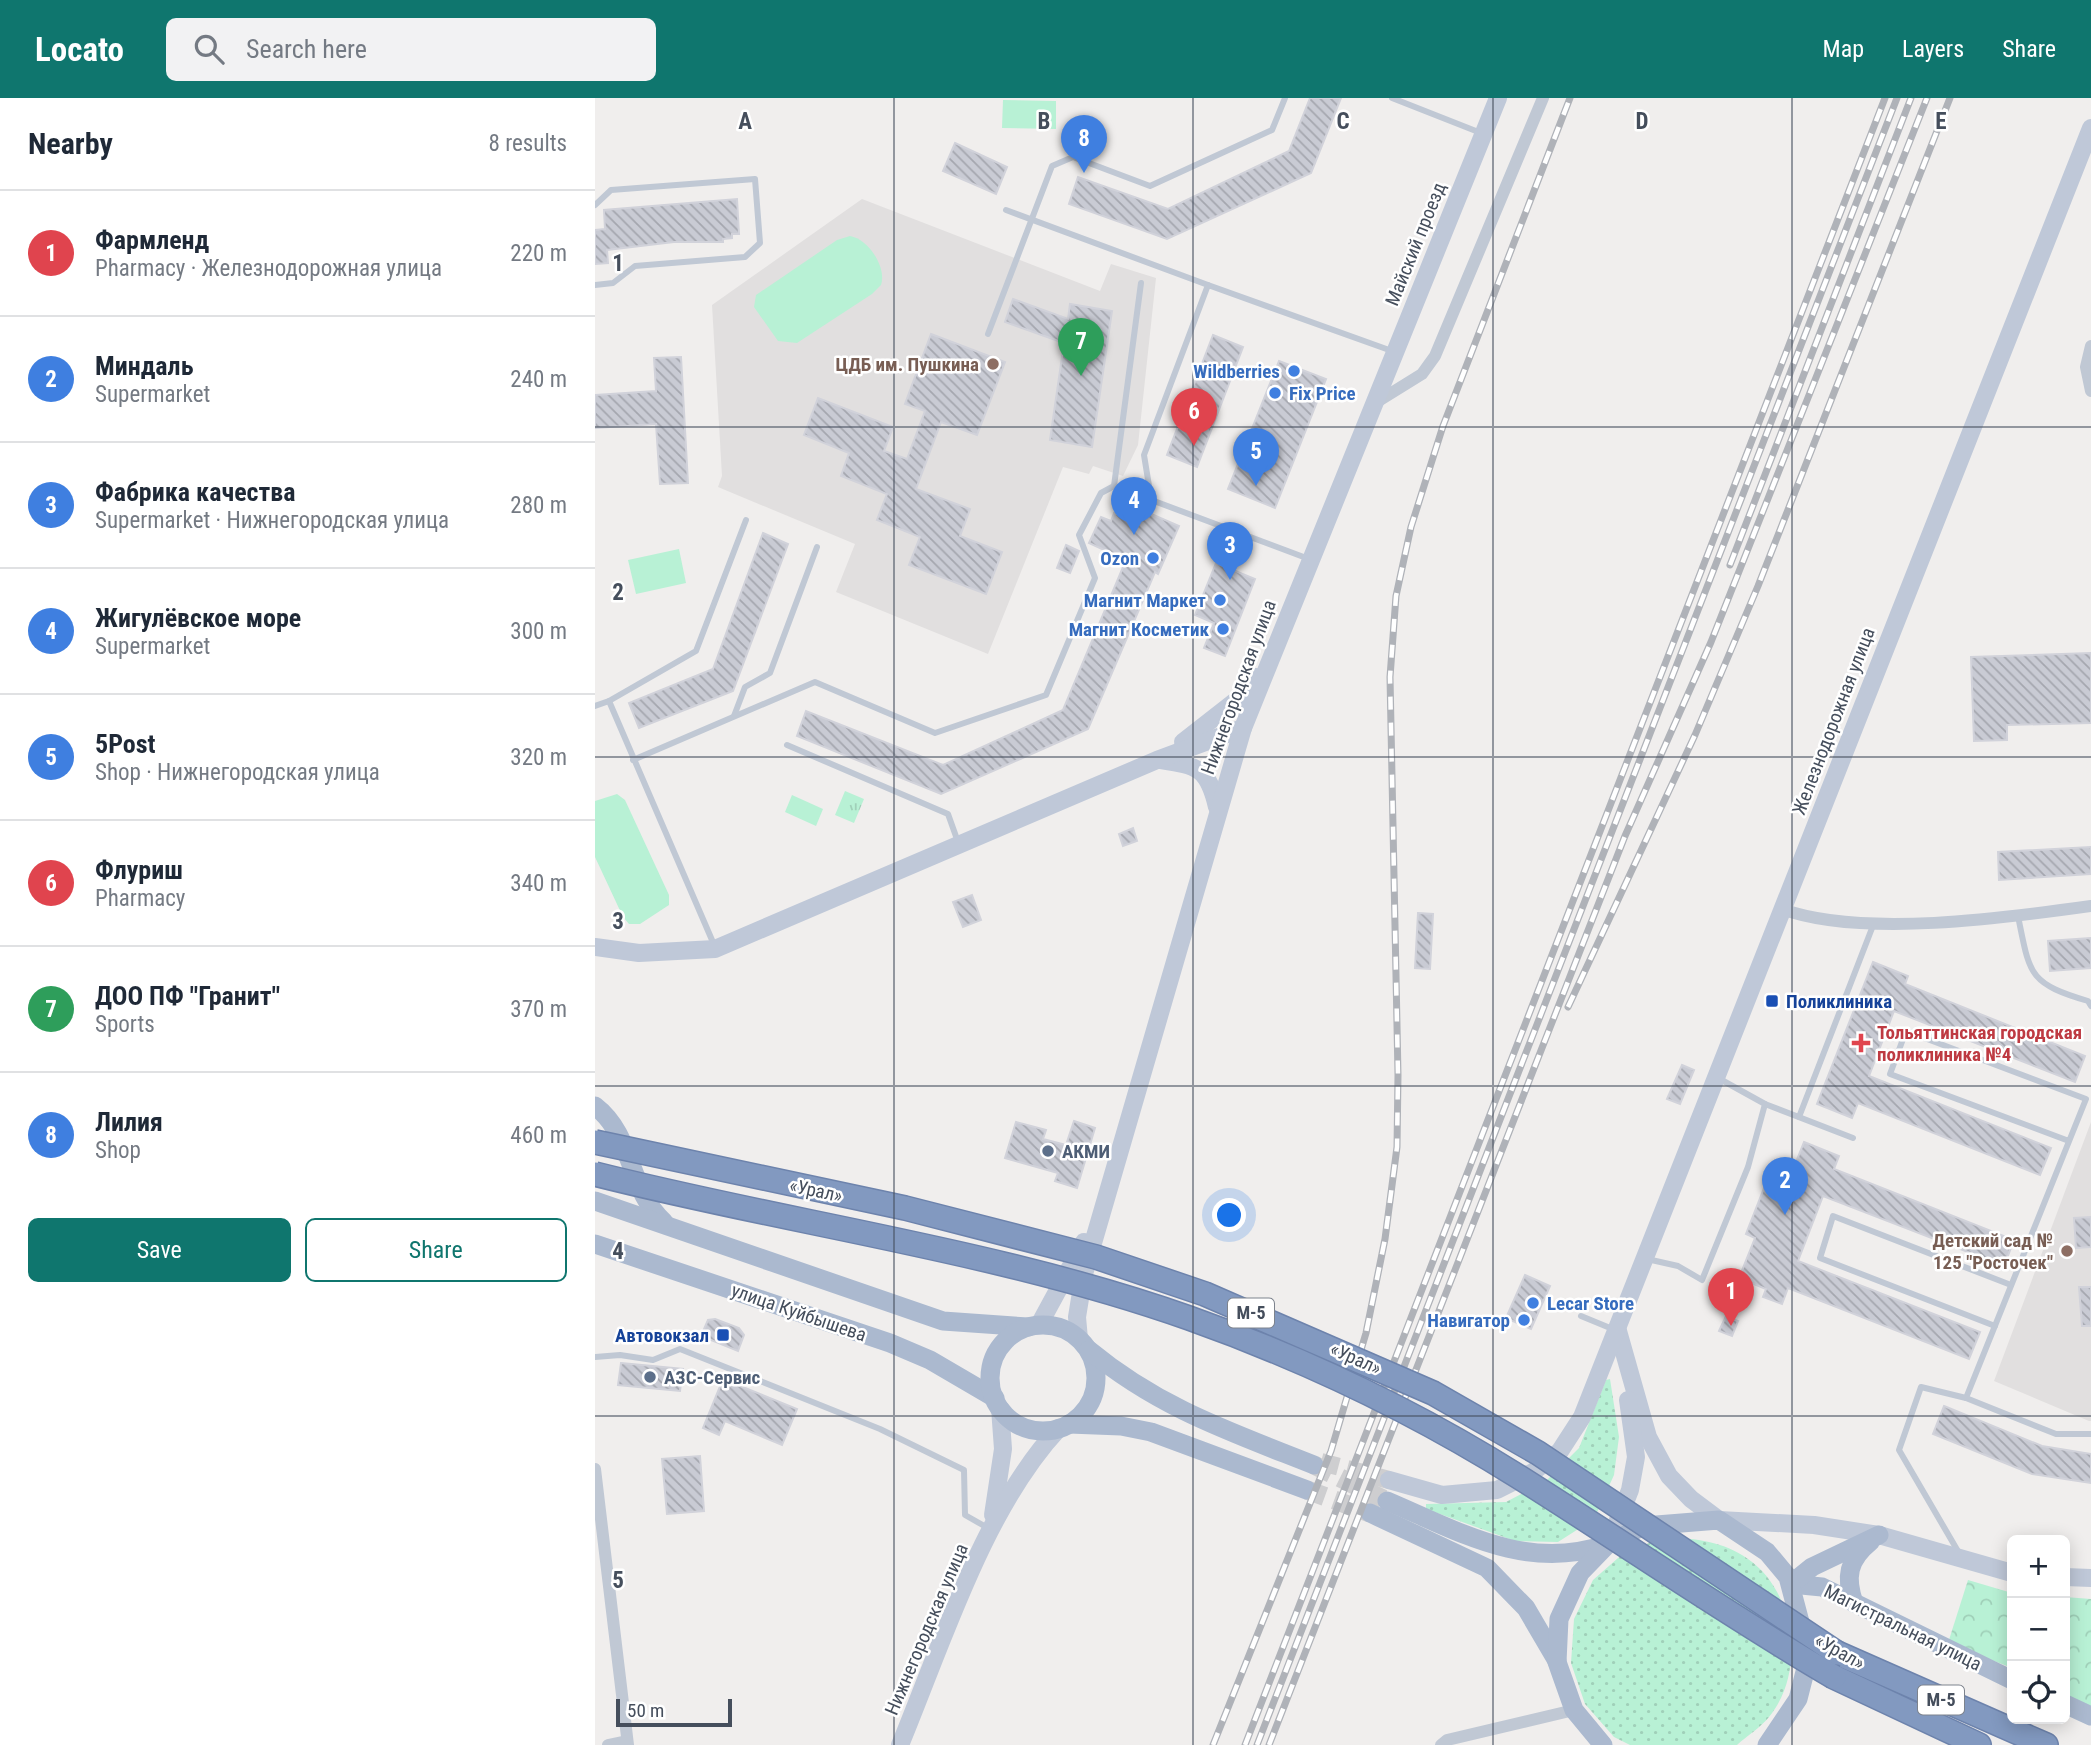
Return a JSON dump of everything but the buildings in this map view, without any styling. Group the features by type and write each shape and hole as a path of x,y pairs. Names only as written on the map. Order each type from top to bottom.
{"highway":[{"name":"«Урал»","path":"595,1142 905,1208 1097,1258 1205,1294 1293,1330 1433,1393 1538,1453 1837,1653 2046,1745"},
{"name":"«Урал»","path":"595,1174 675,1195 895,1238 1031,1270 1189,1318 1314,1369 1432,1427 1518,1476 1737,1620 1834,1677 1979,1745"}],"main road":[{"name":"Майский проезд","path":"1372,405 1497,98"},
{"name":"Железнодорожная улица","path":"1389,1480 1442,1495 1497,1490 1533,1472 1560,1451 1582,1417 2091,128"},
{"name":"Нижнегородская улица","path":"1083,1343 1077,1317 1084,1274 1217,807 1267,664 1372,405"},
{"path":"1157,760 1202,730 1238,699 1267,664"},
{"path":"595,947 639,953 716,949 1157,760 1243,728"},
{"path":"1157,760 1195,766 1212,783 1217,807"},
{"name":"улица Куйбышева","path":"595,1106 609,1117 620,1134 642,1195 651,1211 667,1225"},
{"path":"1106,1199 1065,1281 1033,1326 1009,1338 996,1356 991,1377 998,1403 1026,1428 1121,1426 1151,1432 1307,1490"},
{"name":"улица Куйбышева","path":"595,1201 943,1321 1033,1326"},
{"name":"улица Куйбышева","path":"595,1244 890,1343 942,1366 998,1403"},
{"path":"1033,1326 1061,1328 1121,1376 1154,1398 1273,1449 1317,1463"},
{"path":"1618,1331 1648,1437 1669,1476 1691,1499 1767,1552 1791,1584 1809,1656 1798,1699 1767,1745"},
{"path":"1557,1662 1559,1619 1580,1573 1609,1543 1630,1490 1636,1457 1618,1331"},
{"path":"1064,1426 1086,1409 1095,1390 1095,1367 1083,1343"},
{"name":"Нижнегородская улица","path":"990,1529 1001,1472 998,1403"},
{"name":"Нижнегородская улица","path":"900,1745 990,1529 1035,1453 1064,1426"},
{"path":"1387,1501 1511,1550 1538,1555 1580,1553 1644,1526 1719,1520 1814,1525 1879,1535 2007,1572"},
{"path":"1370,1513 1487,1568 1526,1608 1557,1662 1574,1710 1604,1745"},
{"path":"1791,1584 1812,1567 1879,1535"},
{"path":"1854,1603 1847,1583 1850,1564 1859,1551 1879,1535"},
{"path":"2070,1577 2091,1578"},
{"name":"Магистральная улица","path":"1791,1584 1822,1587 2007,1678"},
{"path":"2070,1706 2091,1716"}],"street":[{"path":"1372,405 1422,374 1434,356 1543,98"},
{"path":"2091,346 2085,367 2091,391"},
{"path":"1781,909 1806,918 1874,923 2018,916 2091,906"},
{"path":"595,1469 627,1743 608,1745"},
{"path":"1441,1745 1447,1740 1471,1740 1574,1710"}],"lane":[{"path":"988,334 1052,166 1073,157 1150,186 1272,130 1285,98"},
{"path":"1392,98 1483,134"},
{"path":"595,205 611,190 755,179 760,243 745,257 635,266 613,283 595,285"},
{"path":"1006,210 1394,352"},
{"path":"1114,486 1141,283"},
{"path":"1151,498 1144,455 1208,285"},
{"path":"633,760 815,682 935,733 1046,695 1095,578 1079,535 1101,493 1114,486 1309,559"},
{"path":"595,706 609,701 696,651 746,520"},
{"path":"734,716 745,687 769,673 817,547"},
{"path":"609,701 716,949"},
{"path":"787,745 948,814 960,845"},
{"path":"2018,916 2033,974 2045,986 2090,1002"},
{"path":"1799,1117 1874,923"},
{"path":"2069,1141 1891,1074 1906,1031 2086,1098"},
{"path":"1716,1076 1765,1104 1853,1138"},
{"path":"1966,1398 2086,1098 2091,1092"},
{"path":"1645,1258 1678,1266 1702,1280 1748,1167 1765,1104"},
{"path":"1995,1326 1820,1258 1833,1216 2011,1285"},
{"path":"1581,1316 1618,1331"},
{"path":"595,1357 620,1355 653,1360 680,1349 880,1429 964,1471 965,1515 990,1529"},
{"path":"1962,1558 1899,1450 1921,1387 1966,1398 2056,1434 2091,1434"}],"shaded area":[{"path":"862,199 1100,291 1111,264 1156,278 1138,445 1123,476 1093,466 1089,474 1063,467 988,654 836,592 855,544 718,487 722,476 712,305"},
{"name":"Детский сад № 125 \"Росточек\"","path":"2091,1122 2091,1421 2089,1421 1994,1381"}],"green space":[{"path":"1003,100 1056,101 1056,129 1002,128"},
{"path":"850,236 863,242 879,262 881,285 872,294 797,343 778,341 754,307 756,295 837,240"},
{"path":"679,549 686,583 636,594 628,560"},
{"path":"845,791 864,799 854,823 835,815"},
{"path":"617,794 625,800 669,895 669,905 640,924 629,924 623,917 595,857 595,801"},
{"path":"792,795 823,809 816,826 785,812"},
{"path":"1610,1379 1619,1437 1614,1475 1594,1519 1558,1542 1515,1541 1426,1509 1426,1504 1506,1502 1546,1481 1579,1448 1606,1380"},
{"path":"1667,1537 1709,1542 1739,1553 1764,1573 1777,1591 1785,1612 1790,1633 1791,1656 1781,1699 1766,1721 1737,1745 1630,1745 1614,1737 1585,1704 1571,1663 1574,1619 1593,1580 1626,1551"},
{"path":"1968,1580 2007,1592 2007,1666 1948,1643"},
{"path":"2070,1597 2091,1599 2091,1710 2070,1700"}],"tunnel":[{"path":"1321,1462 1389,1480"},
{"path":"1314,1465 1387,1501"},
{"path":"1307,1490 1370,1513"}],"railway":[{"path":"1213,1745 1331,1451 1366,1333 1385,1239 1397,1147 1390,677 1396,596 1411,527 1443,426 1570,98"},
{"path":"1245,1745 1885,98"},
{"path":"1257,1745 1897,98"},
{"path":"1730,565 1911,98"},
{"path":"1269,1745 1625,836 1711,642 1927,98"},
{"path":"1568,1007 1695,735 1758,586 1950,98"}],"place":[{"name":"Лилия","path":"1084,173"},
{"name":"ЦДБ им. Пушкина","path":"993,364"},
{"name":"Wildberries","path":"1294,371"},
{"name":"ДОО ПФ \"Гранит\"","path":"1081,376"},
{"name":"Fix Price","path":"1275,393"},
{"name":"Флуриш","path":"1194,446"},
{"name":"5Post","path":"1256,486"},
{"name":"Жигулёвское море","path":"1134,535"},
{"name":"Ozon","path":"1153,558"},
{"name":"Фабрика качества","path":"1230,580"},
{"name":"Магнит Маркет","path":"1220,600"},
{"name":"Магнит Косметик","path":"1223,629"},
{"name":"Поликлиника","path":"1772,1001"},
{"name":"Тольяттинская городская поликлиника №4","path":"1861,1043"},
{"name":"АКМИ","path":"1048,1151"},
{"name":"Миндаль","path":"1785,1215"},
{"name":"Детский сад № 125 \"Росточек\"","path":"2067,1251"},
{"name":"Lecar Store","path":"1533,1303"},
{"name":"Навигатор","path":"1524,1320"},
{"name":"Фармленд","path":"1731,1326"},
{"name":"Автовокзал","path":"723,1335"},
{"name":"АЗС-Сервис","path":"650,1377"}]}
